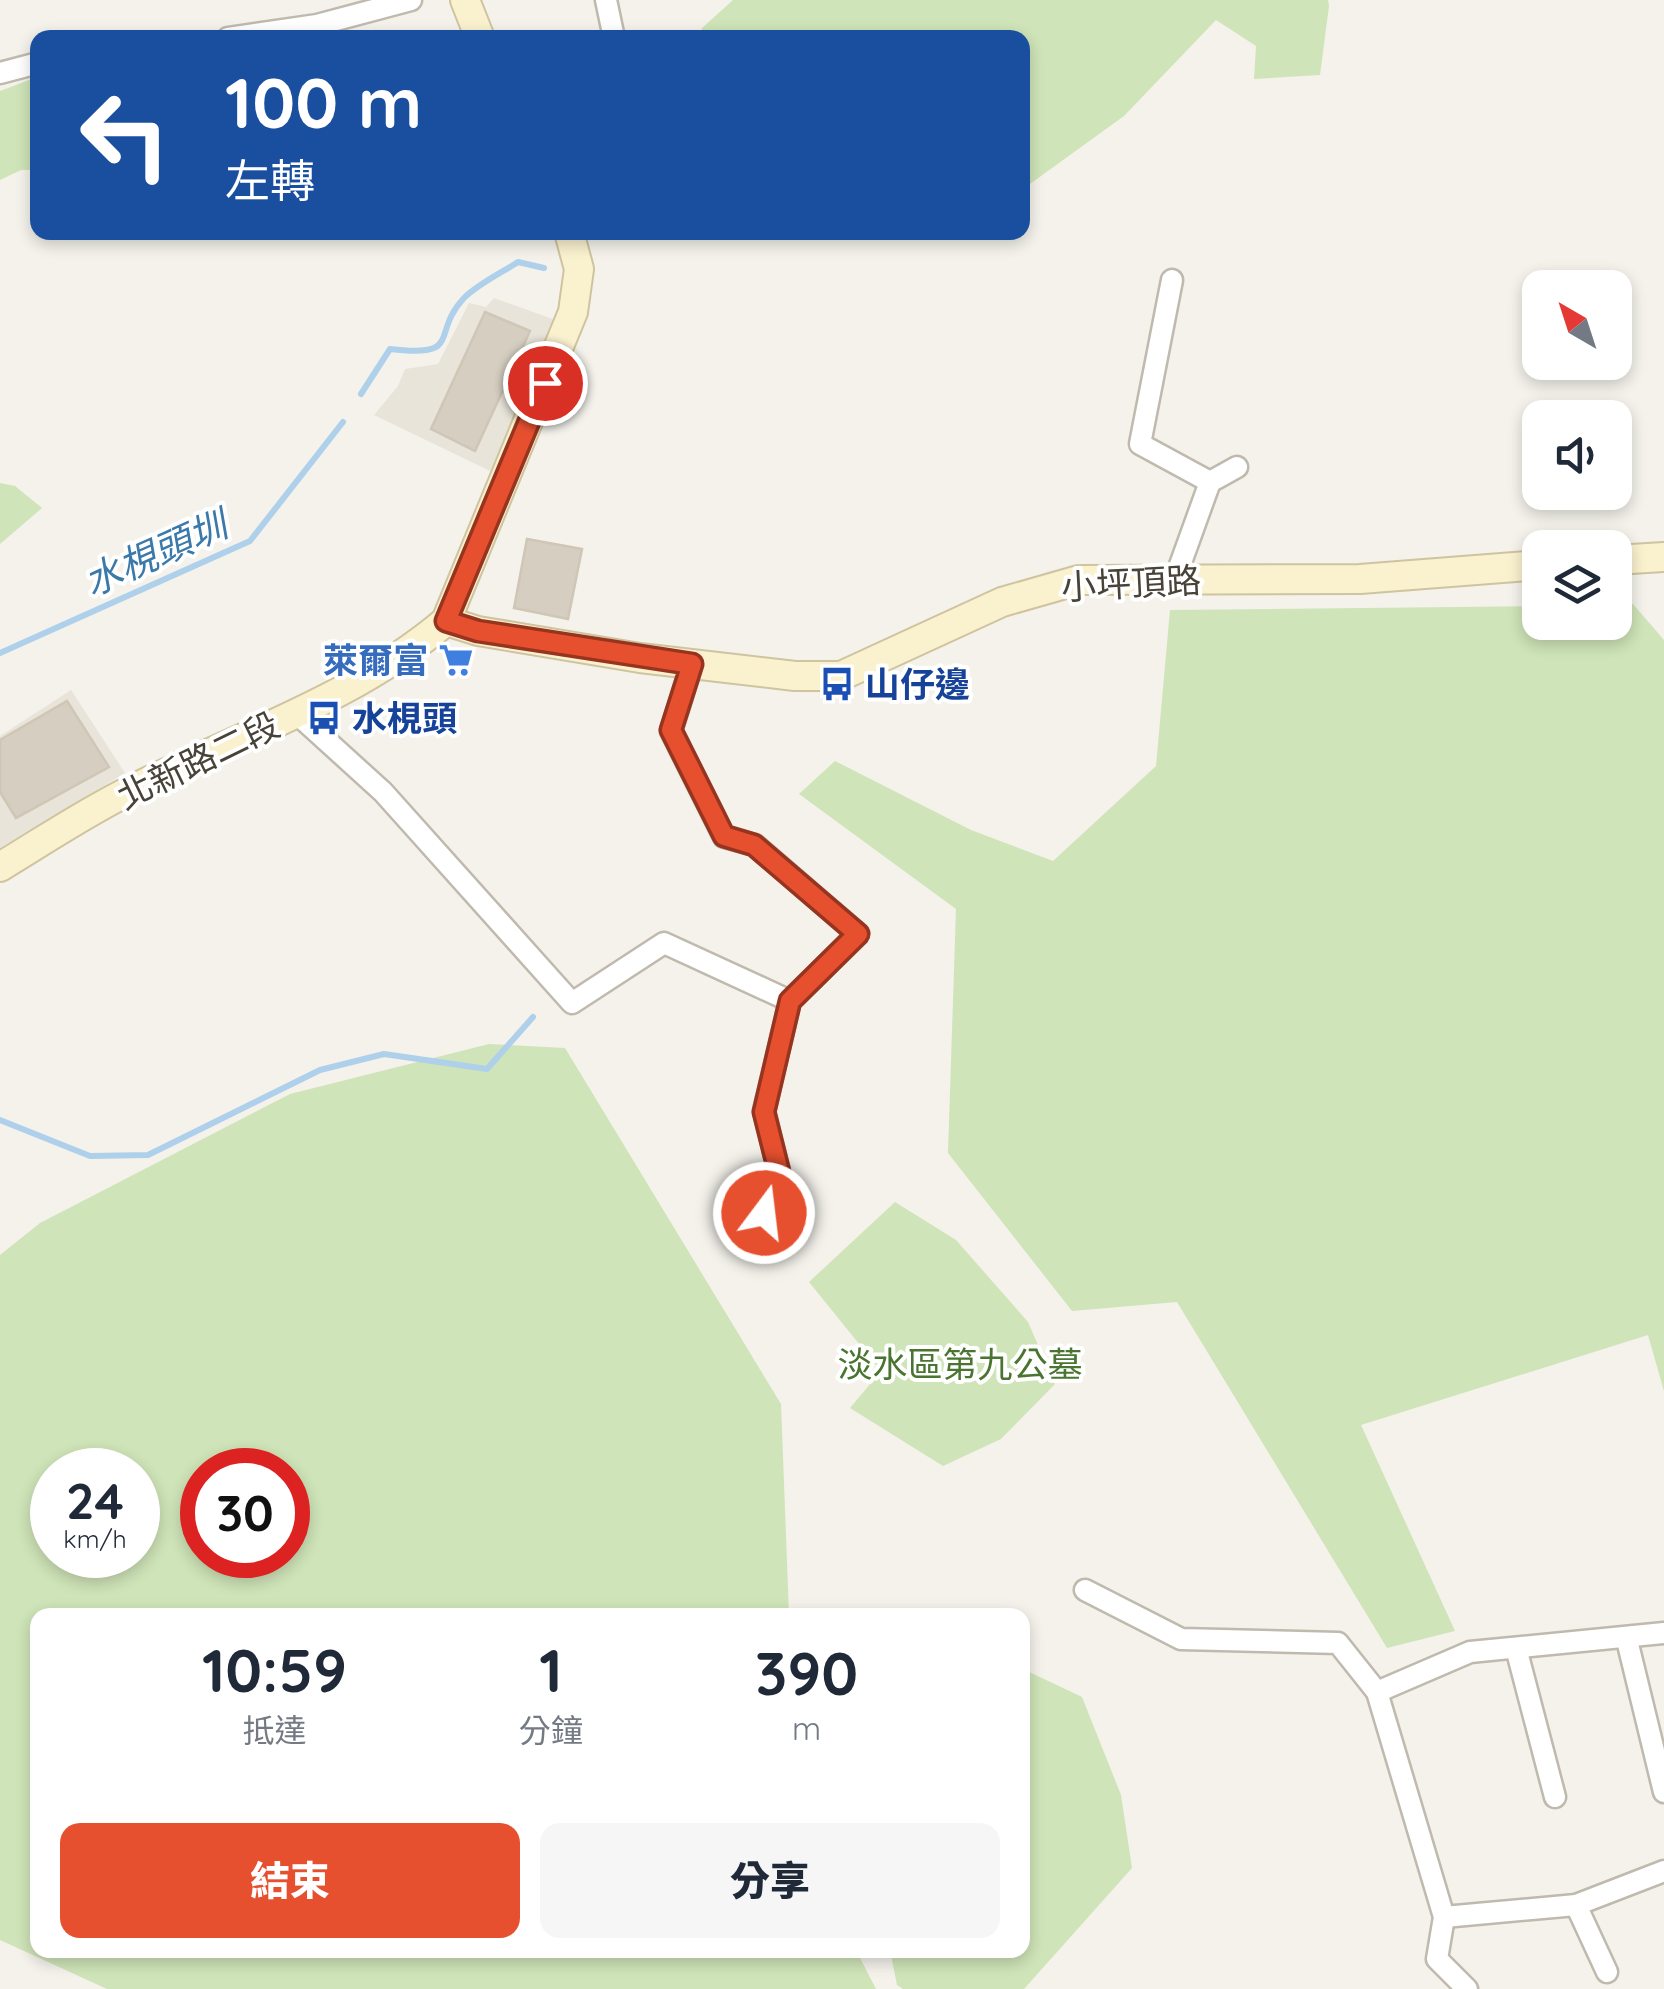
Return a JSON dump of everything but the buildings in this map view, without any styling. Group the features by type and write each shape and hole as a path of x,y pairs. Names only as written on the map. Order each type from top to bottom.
{"street":[{"path":"283,30 411,0"},
{"path":"465,0 477,30"},
{"path":"606,0 612,30"},
{"path":"0,73 30,65"},
{"path":"446,621 573,312 579,269 571,240"},
{"path":"1172,280 1140,444 1210,482"},
{"path":"1175,579 1210,482 1237,467"},
{"path":"1632,559 1664,557"},
{"name":"小坪頂路","path":"446,621 478,631 692,664 795,676 841,676 1044,587 1079,580 1360,579 1522,566"},
{"name":"北新路二段","path":"0,867 129,791 296,713 405,656 446,621"},
{"path":"692,664 671,730 724,836 754,845 858,934 790,1001 764,1112 779,1172 764,1213"},
{"path":"296,713 383,792 572,1003 664,943 790,1001"},
{"path":"1085,1590 1181,1639 1338,1643 1377,1692 1444,1917 1437,1959 1467,1989"},
{"path":"1377,1692 1470,1652 1627,1640 1664,1633"},
{"path":"1627,1640 1664,1792"},
{"path":"1516,1648 1556,1797"},
{"path":"1444,1917 1576,1906 1664,1872"},
{"path":"1576,1906 1607,1972"}],"shaded area":[{"path":"494,298 564,323 490,471 374,415 398,386 405,369 438,364 469,303 486,307"},
{"path":"71,690 125,773 0,848 0,736"}],"green space":[{"path":"733,0 1328,0 1329,6 1320,75 1254,79 1256,46 1216,20 1124,116 1030,184 1030,30 702,28"},
{"path":"30,80 30,170 0,180 0,91"},
{"path":"0,483 15,486 42,508 0,544"},
{"path":"1632,604 1664,640 1664,1391 1648,1335 1361,1425 1455,1631 1387,1648 1177,1302 1072,1311 948,1153 956,909 799,794 835,761 971,830 1053,861 1156,766 1170,610 1522,606 1522,640 1632,640"},
{"path":"489,1044 565,1048 781,1404 789,1608 30,1608 30,1954 0,1940 0,1255 40,1223 290,1094"},
{"name":"淡水區第九公墓","path":"895,1202 956,1240 1028,1322 1055,1384 1001,1439 943,1466 850,1408 881,1371 809,1282"},
{"path":"1030,1672 1082,1697 1121,1795 1132,1868 1024,1989 903,1989 897,1985 892,1958 1030,1958"},
{"path":"39,1958 860,1958 876,1989 107,1989"}],"waterway":[{"name":"水梘頭圳","path":"361,394 390,349 413,351 437,346 454,311 476,288 518,262 544,268"},
{"name":"水梘頭圳","path":"0,653 250,541 343,422"},
{"path":"0,1120 90,1156 148,1155 320,1070 384,1054 487,1069 533,1017"}],"place":[{"name":"萊爾富","path":"456,660"},
{"name":"山仔邊","path":"837,684"},
{"name":"水梘頭","path":"324,718"}],"route":[{"path":"545,383 446,621 478,631 692,664 671,730 724,836 754,845 858,934 790,1001 764,1112 779,1172 764,1213"}]}
